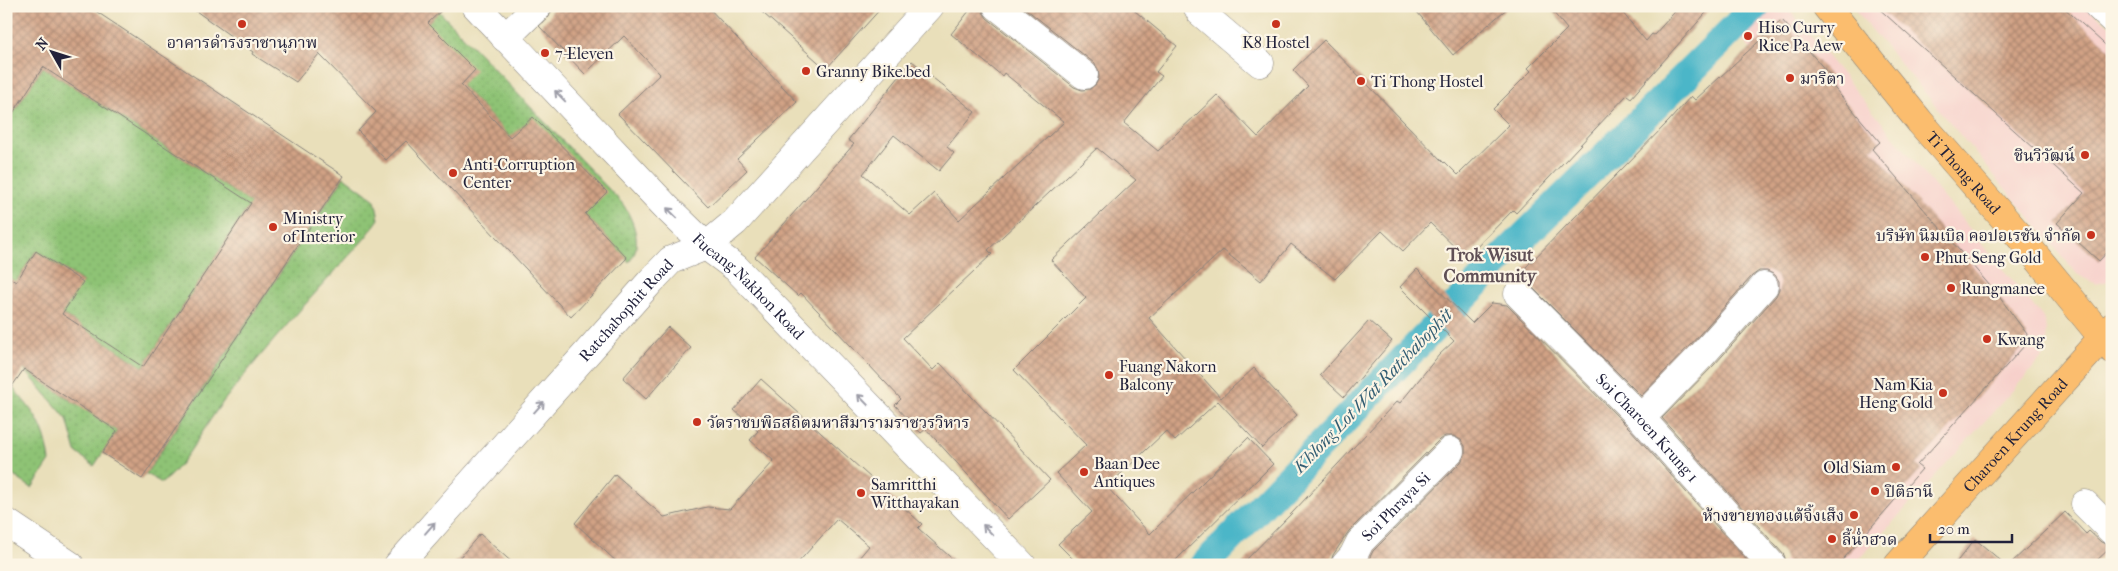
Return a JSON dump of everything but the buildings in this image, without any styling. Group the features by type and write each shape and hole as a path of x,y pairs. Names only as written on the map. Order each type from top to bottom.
{"main road":[{"name":"Ti Thong Road","path":"1826,6 1920,122 2109,338"},
{"name":"Charoen Krung Road","path":"1898,565 2109,338"}],"street":[{"name":"Fueang Nakhon Road","path":"476,6 668,209 706,246 736,268 1022,565"},
{"path":"506,38 538,6"},
{"name":"Ratchabophit Road","path":"398,565 651,281 671,260 706,246 742,215 930,6"},
{"path":"997,6 1084,76"},
{"path":"1197,6 1200,12 1260,63"},
{"path":"2098,6 2112,19"},
{"path":"1641,418 1702,355 1764,286"},
{"name":"Soi Charoen Krung 1","path":"1518,294 1641,418 1772,565"},
{"name":"Soi Phraya Si","path":"1345,565 1353,556 1360,542 1450,451"},
{"path":"2086,504 2112,531"},
{"path":"6,522 70,565"}],"shaded area":[{"path":"1770,6 1786,6 2045,320 2047,344 2043,357 1854,565 1780,565 1891,436 1747,257 1773,74 1736,33"},
{"path":"1852,6 2086,6 2112,28 2112,279 2096,284 2077,274"}],"green space":[{"path":"386,6 434,6 622,203 633,224 636,240 636,248 629,262"},
{"path":"43,67 251,203 143,367 62,314 82,281 36,251 16,282 6,276 6,124"},
{"path":"344,177 375,200 379,219 366,237 294,316 243,377 172,474 162,483 146,474"},
{"path":"24,369 117,431 94,466 76,452 67,419"},
{"path":"12,387 38,421 48,449 50,461 32,488 6,471 6,394"}],"waterway":[{"name":"Khlong Lot Wat Ratchabophit","path":"1204,565 1497,263 1756,6"}],"place":[{"name":"อาคารดำรงราชานุภาพ","path":"242,24"},
{"name":"K8 Hostel","path":"1276,24"},
{"name":"Hiso Curry Rice Pa Aew","path":"1748,36"},
{"name":"7-Eleven","path":"545,53"},
{"name":"Granny Bike.bed","path":"806,71"},
{"name":"มาริตา","path":"1790,78"},
{"name":"Ti Thong Hostel","path":"1361,81"},
{"name":"ชินวิวัฒน์","path":"2085,155"},
{"name":"Anti-Corruption Center","path":"453,173"},
{"name":"Ministry of Interior","path":"273,227"},
{"name":"บริษัท นิมเบิล คอปอเรชัน จำกัด","path":"2091,235"},
{"name":"Phut Seng Gold","path":"1925,257"},
{"name":"Rungmanee","path":"1951,288"},
{"name":"Kwang","path":"1987,339"},
{"name":"Fuang Nakorn Balcony","path":"1109,375"},
{"name":"Nam Kia Heng Gold","path":"1943,393"},
{"name":"วัดราชบพิธสถิตมหาสีมารามราชวรวิหาร","path":"697,422"},
{"name":"Old Siam","path":"1896,467"},
{"name":"Baan Dee Antiques","path":"1084,472"},
{"name":"ปิติธานี","path":"1875,491"},
{"name":"Samritthi Witthayakan","path":"861,493"},
{"name":"ห้างขายทองแต้จิ้งเส็ง","path":"1854,515"},
{"name":"ลี้น่ำฮวด","path":"1832,539"}],"district":[{"name":"Trok Wisut Community","path":"1490,265"}]}
